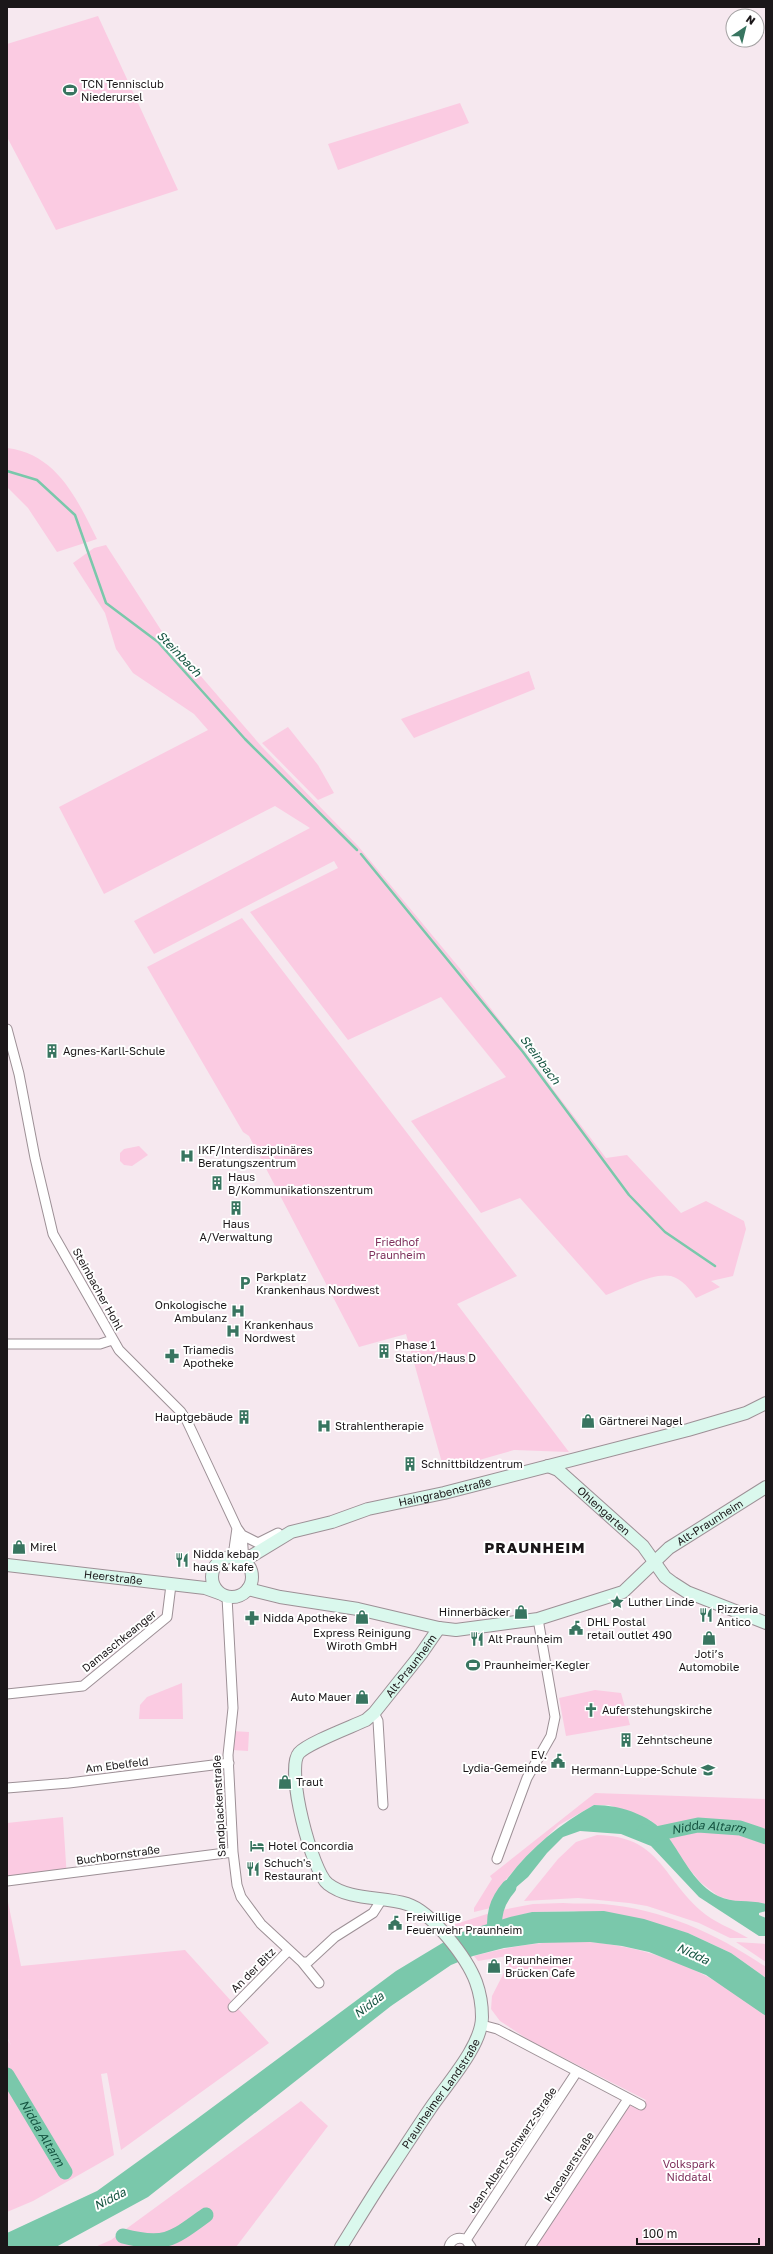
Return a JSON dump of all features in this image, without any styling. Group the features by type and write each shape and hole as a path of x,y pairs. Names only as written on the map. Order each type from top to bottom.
{"main road":[{"name":"Haingrabenstraße","path":"245,1560 291,1532 332,1522 368,1509 444,1493 713,1423 746,1413 766,1403"},
{"name":"Ohlengarten","path":"548,1466 558,1470 643,1546 665,1577 687,1592 766,1623"},
{"name":"Alt-Praunheim","path":"444,1933 423,1912 407,1904 333,1888 321,1876 302,1820 294,1775 298,1753 366,1720 374,1713 421,1654 439,1628 464,1629 538,1620 623,1592 669,1548 766,1488"},
{"path":"171,1585 192,1583 211,1574 219,1564 230,1558 245,1560 252,1573 251,1585 248,1589 235,1597 223,1595 212,1581 211,1574"},
{"name":"Heerstraße","path":"7,1565 205,1588 223,1595"},
{"path":"248,1589 280,1597 365,1610 439,1628"},
{"name":"Praunheimer Landstraße","path":"341,2247 386,2175 472,2049 482,2025 481,2001 477,1984 469,1969 444,1933"}],"street":[{"name":"Steinbacher Hohl","path":"7,1029 19,1074 35,1158 53,1234 109,1330 112,1340 135,1368 181,1412 239,1532 245,1560"},
{"path":"7,1344 100,1344 112,1340"},
{"path":"230,1558 239,1532 258,1544 280,1532 291,1532"},
{"name":"Damaschkeanger","path":"7,1694 83,1686 167,1617 171,1585"},
{"name":"Sandplackenstraße","path":"223,1595 233,1708 229,1763 233,1852 241,1897 262,1924 302,1962 320,1983"},
{"path":"497,1859 527,1778 551,1736 555,1717 538,1620"},
{"path":"374,1713 378,1721 383,1805"},
{"name":"Am Ebelfeld","path":"7,1788 69,1783 229,1763"},
{"name":"Buchbornstraße","path":"7,1881 233,1852"},
{"path":"302,1962 308,1962 335,1937 373,1913 382,1899"},
{"name":"An der Bitz","path":"233,2007 289,1950"},
{"path":"482,2025 497,2029 576,2073 641,2105"},
{"name":"Jean-Albert-Schwarz-Straße","path":"449,2247 451,2242 456,2238 468,2243 576,2073"},
{"name":"Kracauerstraße","path":"530,2247 628,2099"}],"green space":[{"name":"TCN Tennisclub Niederursel","path":"98,16 178,190 56,230 7,137 7,44"},
{"path":"460,103 469,123 338,170 328,144"},
{"path":"7,448 24,452 39,459 52,469 73,494 97,539 57,552 28,508 7,487"},
{"path":"106,545 161,630 262,747 358,846 462,971 606,1158 627,1155 681,1213 706,1201 744,1221 746,1229 733,1276 711,1281 720,1287 696,1298 679,1279 664,1275 656,1276 629,1285 606,1295 520,1198 481,1213 411,1121 506,1077 441,997 348,1040 250,912 338,868 334,861 154,954 134,921 310,828 275,806 104,894 59,807 208,730 194,714 133,673 116,649 105,613 73,563 94,548"},
{"path":"529,671 535,689 414,738 401,719"},
{"path":"288,727 318,765 334,793 318,800 262,743"},
{"name":"Friedhof Praunheim","path":"242,918 517,1276 457,1304 569,1452 514,1450 444,1470 406,1334 359,1347 249,1136 243,1132 147,967"},
{"path":"139,1146 148,1155 132,1166 124,1165 120,1161 120,1153 124,1149"},
{"path":"182,1683 183,1719 139,1719 140,1705 147,1697"},
{"path":"595,1690 621,1693 630,1725 566,1736 559,1698"},
{"path":"232,1731 249,1732 248,1751 232,1750"},
{"path":"595,1793 766,1799 766,1904 734,1901 718,1896 700,1882 682,1860 670,1840 650,1820 609,1805 594,1805 559,1825 523,1860 504,1882 494,1900 499,1906 474,1912 474,1908 492,1879 490,1876"},
{"path":"63,1817 67,1879 7,1882 7,1823"},
{"path":"597,1835 618,1837 634,1842 647,1850 658,1860 687,1897 700,1910 717,1922 748,1938 730,1938 699,1923 647,1906 629,1903 578,1898 524,1901 558,1859 576,1842"},
{"path":"7,1897 21,1966 185,1950 269,2043 121,2150 107,2073 101,2074 114,2155 33,2201 7,2212 7,2039 11,2045 7,2037"},
{"path":"533,1904 603,1904 647,1911 668,1917 709,1934 747,1955 766,1967 766,1978 731,1953 688,1933 574,1911 532,1912 497,1921 502,1910"},
{"path":"493,1912 490,1924 459,1933 453,1925"},
{"name":"Volkspark Niddatal","path":"573,1941 627,1947 676,1962 699,1972 722,1985 744,1999 766,2016 766,2247 532,2247 627,2107 632,2105 640,2109 646,2100 529,2040 500,2021 491,2009 492,1996 513,1955 478,1961 474,1956 499,1950 548,1942"},
{"path":"736,1942 766,1944 766,1962"},
{"path":"301,2101 328,2126 236,2247 95,2247 111,2240"}],"water":[{"path":"594,1805 616,1807 626,1810 647,1819 656,1825 671,1841 697,1879 718,1896 736,1901 766,1904 766,1911 759,1913 759,1915 766,1918 766,1936 759,1936 699,1897 651,1846 621,1834 580,1831 563,1837 547,1853 528,1877 498,1903 494,1899 525,1857 564,1824"},
{"name":"Nidda","path":"604,1911 644,1919 688,1933 731,1953 766,1978 766,2016 706,1975 649,1952 622,1946 590,1942 539,1943 504,1948 473,1956 451,1965 391,2006 148,2197 56,2247 7,2247 7,2233 97,2191 396,1971 459,1933 510,1917 532,1912"}],"waterway":[{"name":"Steinbach","path":"7,471 37,480 75,515 106,603 158,642 245,739 357,850"},
{"name":"Steinbach","path":"361,854 523,1052 629,1195 665,1232 715,1266"},
{"name":"Nidda Altarm","path":"644,1832 651,1835 698,1825 740,1828 766,1837"},
{"name":"Nidda Altarm","path":"495,1935 496,1910 501,1898 509,1887"},
{"name":"Nidda Altarm","path":"7,2075 65,2172"},
{"name":"Nidda Altarm","path":"123,2236 149,2241 168,2239 185,2230 206,2215"}],"place":[{"name":"TCN Tennisclub Niederursel","path":"70,90"},
{"name":"Agnes-Karll-Schule","path":"52,1051"},
{"name":"IKF/Interdisziplinäres Beratungszentrum","path":"187,1156"},
{"name":"Haus B/Kommunikationszentrum","path":"217,1183"},
{"name":"Haus A/Verwaltung","path":"236,1208"},
{"name":"Parkplatz Krankenhaus Nordwest","path":"245,1283"},
{"name":"Onkologische Ambulanz","path":"238,1311"},
{"name":"Krankenhaus Nordwest","path":"233,1331"},
{"name":"Phase 1 Station/Haus D","path":"384,1351"},
{"name":"Triamedis Apotheke","path":"172,1356"},
{"name":"Hauptgebäude","path":"244,1417"},
{"name":"Gärtnerei Nagel","path":"588,1421"},
{"name":"Strahlentherapie","path":"324,1426"},
{"name":"Schnittbildzentrum","path":"410,1464"},
{"name":"Mirel","path":"19,1547"},
{"name":"Nidda kebap haus & kafe","path":"182,1560"},
{"name":"Luther Linde","path":"617,1602"},
{"name":"Hinnerbäcker","path":"521,1612"},
{"name":"Pizzeria Antico","path":"706,1615"},
{"name":"Express Reinigung Wiroth GmbH","path":"362,1617"},
{"name":"Nidda Apotheke","path":"252,1618"},
{"name":"DHL Postal retail outlet 490","path":"576,1628"},
{"name":"Joti’s Automobile","path":"709,1638"},
{"name":"Alt Praunheim","path":"477,1639"},
{"name":"Praunheimer-Kegler","path":"473,1665"},
{"name":"Auto Mauer","path":"362,1697"},
{"name":"Auferstehungskirche","path":"591,1710"},
{"name":"Zehntscheune","path":"626,1740"},
{"name":"EV. Lydia-Gemeinde","path":"558,1761"},
{"name":"Hermann-Luppe-Schule","path":"708,1770"},
{"name":"Traut","path":"285,1782"},
{"name":"Hotel Concordia","path":"257,1846"},
{"name":"Schuch's Restaurant","path":"253,1869"},
{"name":"Freiwillige Feuerwehr Praunheim","path":"395,1923"},
{"name":"Praunheimer Brücken Cafe","path":"494,1966"}],"district":[{"name":"PRAUNHEIM","path":"535,1548"}]}
